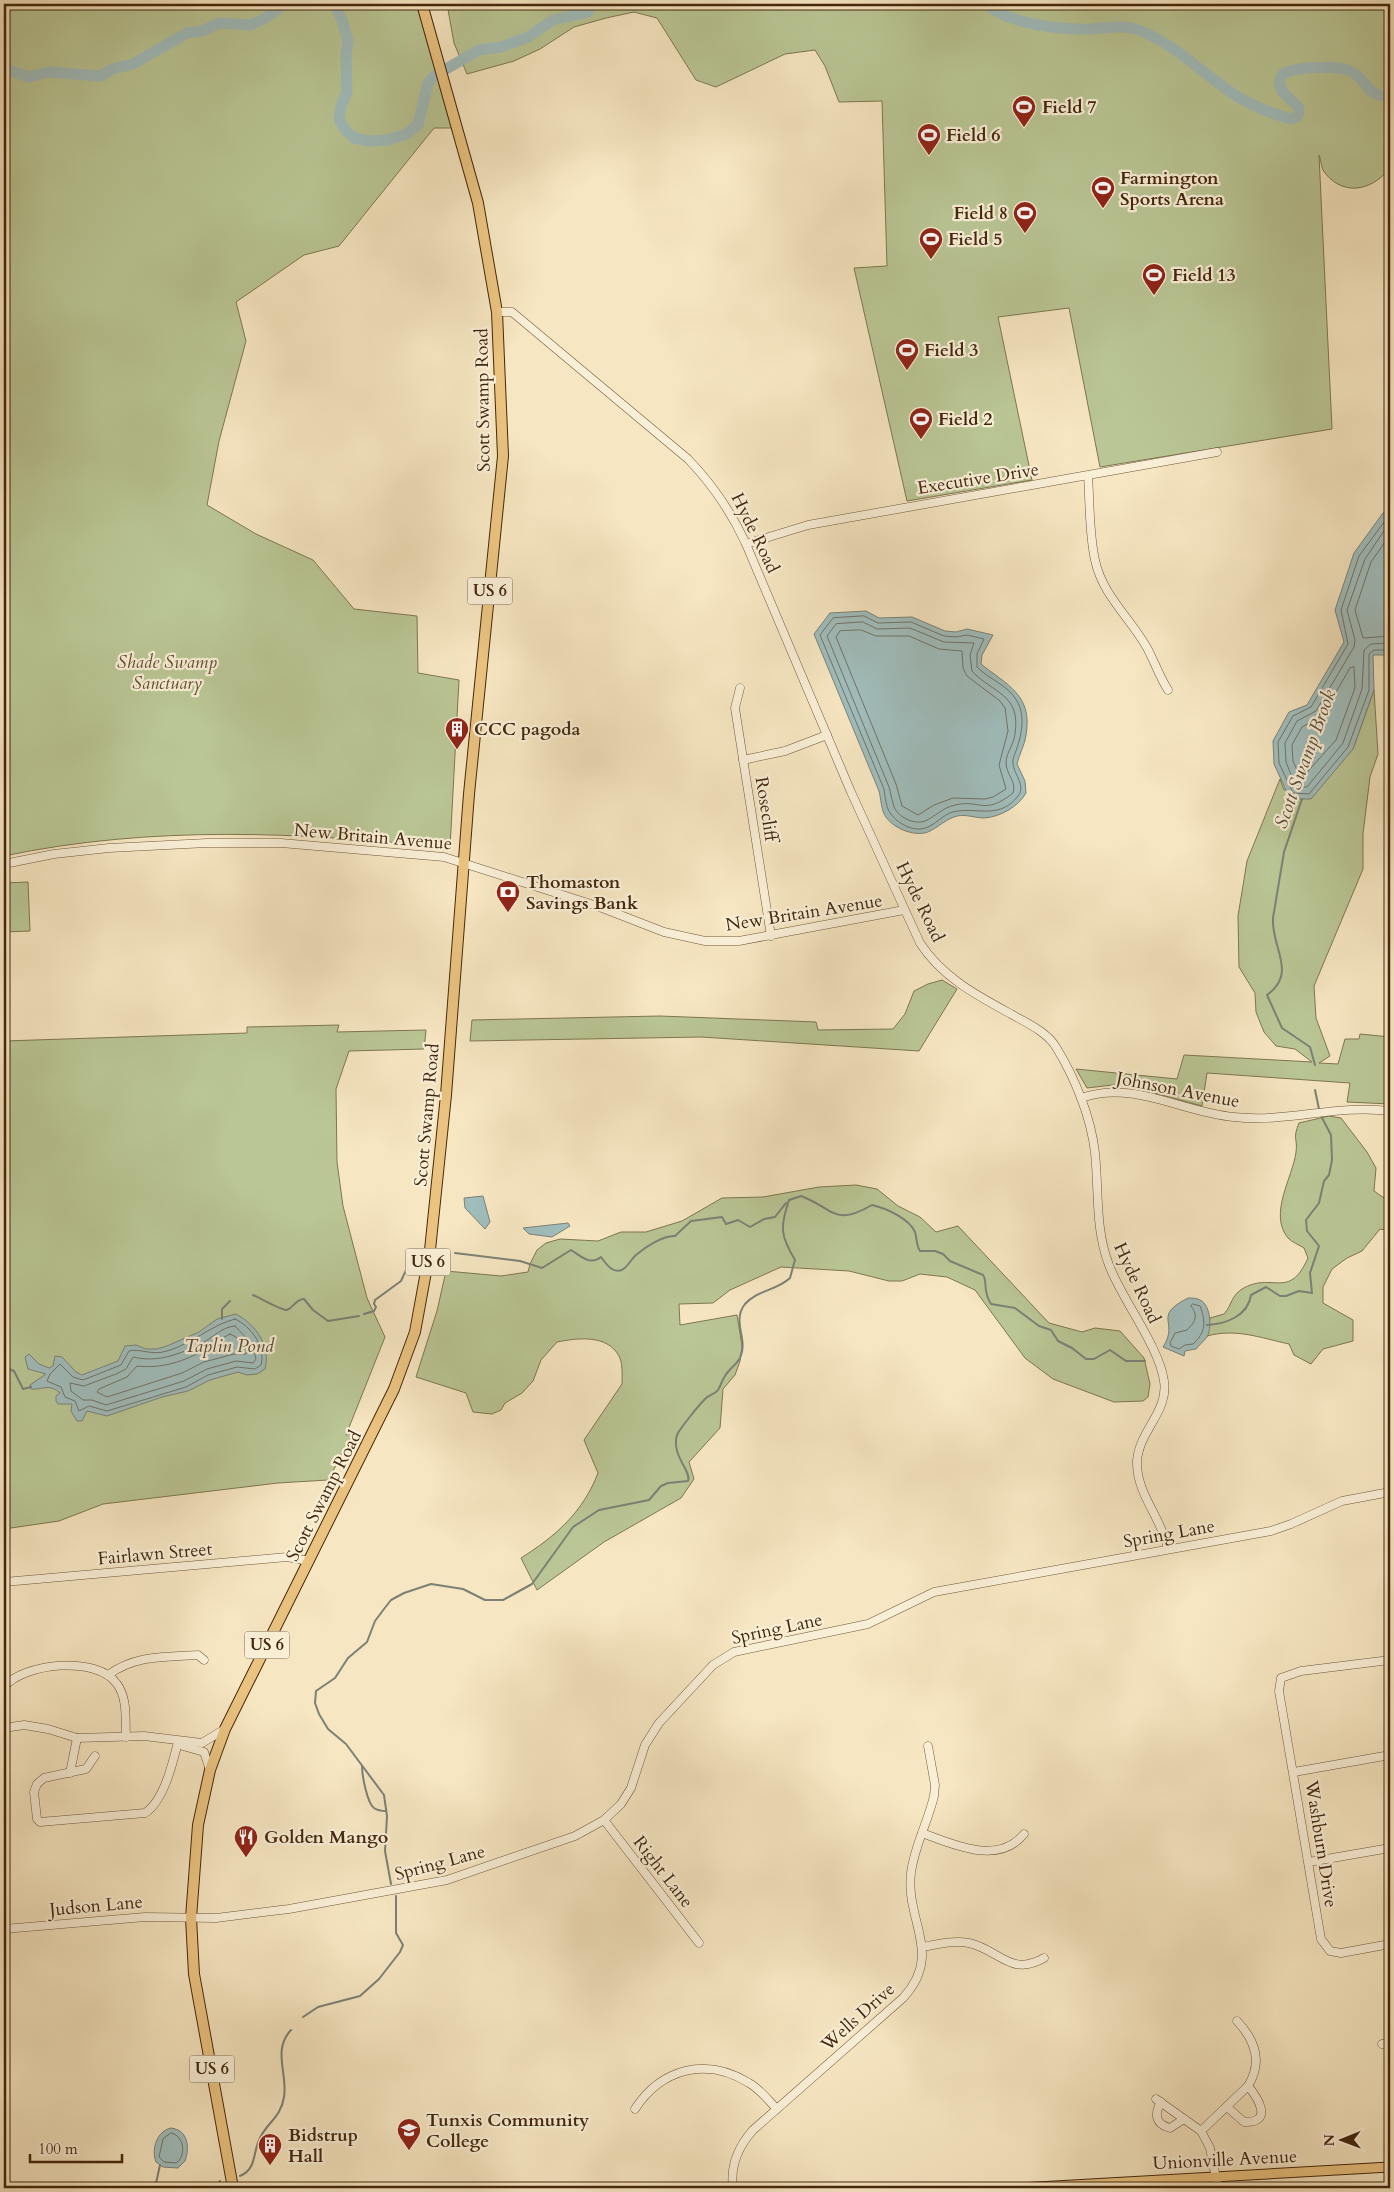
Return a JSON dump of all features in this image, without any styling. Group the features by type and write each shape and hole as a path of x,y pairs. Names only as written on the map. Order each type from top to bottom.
{"highway":[{"name":"Scott Swamp Road","path":"233,2188 194,1974 191,1918 198,1825 210,1770 225,1729 383,1415 415,1332 430,1250 439,1173 463,861 503,456 497,312 478,204 422,4"}],"main road":[{"name":"Unionville Avenue","path":"1019,2188 1390,2167"}],"street":[{"name":"Hyde Road","path":"497,312 512,312 688,459 723,499 746,544 827,735 920,943 942,970 967,989 1035,1028 1051,1041 1081,1098 1094,1144 1098,1214 1106,1256 1163,1373 1164,1398 1143,1437 1137,1468 1141,1488 1161,1525 1168,1549"},
{"name":"Executive Drive","path":"746,544 808,524 1217,452"},
{"path":"1088,476 1092,543 1095,561 1102,580 1145,644 1157,673 1168,690"},
{"name":"Rosecliff","path":"740,688 735,708 771,936"},
{"path":"743,760 785,751 827,735"},
{"name":"New Britain Avenue","path":"4,864 54,854 109,848 226,843 281,844 444,856 598,906 664,932 705,941 723,942 771,936 904,910"},
{"name":"Johnson Avenue","path":"1081,1098 1105,1092 1125,1092 1225,1116 1244,1118 1363,1108 1390,1111"},
{"name":"Spring Lane","path":"191,1918 216,1918 289,1909 446,1880 575,1836 604,1820 620,1804 631,1788 645,1745 653,1731 700,1677 723,1657 742,1650 868,1624 934,1592 1271,1531 1292,1524 1342,1501 1390,1492"},
{"name":"Fairlawn Street","path":"4,1582 287,1558 309,1561"},
{"path":"108,1675 126,1663 142,1659 198,1655 204,1660"},
{"name":"Washburn Drive","path":"1390,1660 1301,1671 1281,1678 1279,1691 1321,1939 1330,1951 1341,1953 1390,1944"},
{"path":"4,1687 17,1675 32,1670 79,1666 94,1668 108,1675 117,1684 123,1698 126,1737"},
{"path":"4,1728 24,1725 48,1729 77,1738 144,1736 178,1742 185,1740 202,1743 225,1729"},
{"path":"70,1773 77,1738"},
{"path":"178,1742 183,1746 204,1752 210,1770"},
{"path":"95,1756 86,1769 44,1778 37,1784 34,1792 37,1819 40,1822 140,1815 151,1809 160,1794 178,1742"},
{"name":"Wells Drive","path":"734,2188 733,2167 739,2148 752,2130 908,1993 919,1973 923,1947 911,1898 910,1882 914,1859 931,1807 935,1785 928,1746"},
{"path":"1294,1772 1390,1755"},
{"name":"Right Lane","path":"604,1820 700,1943"},
{"path":"922,1833 968,1848 982,1850 1005,1848 1014,1844 1024,1834"},
{"path":"1309,1862 1390,1848"},
{"name":"Judson Lane","path":"4,1929 145,1917 191,1918"},
{"path":"923,1947 967,1943 990,1951 1009,1963 1023,1966 1044,1958"},
{"path":"1200,2130 1248,2086 1256,2070 1253,2042 1237,2022"},
{"path":"634,2109 647,2092 662,2080 682,2072 704,2069 715,2070 740,2078 759,2090 777,2109"},
{"path":"1227,2107 1244,2122 1255,2120 1260,2116 1262,2106 1260,2101 1248,2086"},
{"path":"1184,2119 1170,2128 1162,2126 1157,2119 1158,2100 1200,2130 1210,2148 1218,2188"}],"green space":[{"name":"Shade Swamp Sanctuary","path":"4,4 422,4 458,128 434,128 339,246 304,255 236,302 246,341 219,441 207,505 256,534 313,560 354,609 417,616 418,673 459,680 450,848 338,838 226,834 115,839 4,856"},
{"name":"Farmington Sports Arena","path":"447,4 1390,4 1390,173 1388,170 1374,183 1357,188 1348,188 1332,180 1325,173 1319,155 1332,429 1100,467 1069,308 998,317 1032,480 907,501 854,268 887,266 882,101 839,102 825,66 815,50 785,54 716,87 696,80 657,18 634,12 574,27 540,49 514,61 467,74 454,43"},
{"path":"1374,690 1378,754 1370,777 1363,834 1363,869 1314,986 1316,1018 1330,1056 1319,1063 1338,1064 1345,1039 1359,1039 1360,1034 1390,1037 1390,1104 1347,1102 1350,1083 1207,1073 1202,1106 1121,1084 1087,1088 1076,1069 1177,1079 1184,1055 1312,1062 1295,1049 1276,1046 1264,1032 1256,1012 1255,993 1239,967 1238,916 1247,861 1280,779 1284,790 1353,749"},
{"path":"28,882 30,931 4,932 4,883"},
{"path":"942,980 957,989 919,1051 701,1037 470,1041 472,1020 660,1016 816,1022 818,1030 893,1029 905,1014 914,991"},
{"path":"339,1025 337,1032 426,1030 424,1049 349,1051 336,1089 337,1162 343,1206 367,1298 385,1337 346,1435 353,1434 328,1480 278,1483 103,1504 59,1521 4,1529 4,1041 247,1033 247,1027"},
{"path":"1329,1116 1341,1118 1367,1152 1376,1168 1374,1191 1390,1202 1390,1231 1380,1229 1362,1251 1347,1258 1332,1269 1323,1287 1323,1303 1353,1320 1353,1341 1323,1349 1311,1364 1294,1355 1289,1344 1238,1333 1207,1336 1210,1318 1224,1314 1242,1289 1253,1284 1287,1282 1301,1271 1308,1258 1304,1248 1288,1238 1282,1228 1280,1218 1283,1195 1294,1162 1296,1133 1299,1123"},
{"path":"856,1185 877,1189 898,1206 920,1217 936,1232 958,1226 1049,1323 1082,1332 1095,1328 1120,1331 1144,1358 1150,1384 1148,1397 1143,1401 1114,1402 1053,1379 1025,1358 975,1290 947,1277 920,1274 902,1281 889,1281 849,1271 781,1267 730,1290 713,1303 679,1304 680,1325 737,1315 742,1346 740,1361 735,1375 723,1389 720,1428 689,1462 694,1479 681,1498 604,1542 537,1590 521,1558 546,1541 567,1522 585,1500 592,1487 598,1473 584,1440 622,1384 620,1359 614,1349 599,1341 573,1339 557,1342 541,1360 533,1381 522,1393 505,1403 501,1410 492,1414 473,1412 466,1393 416,1377 437,1311 446,1271 501,1276 528,1272 537,1250 546,1243 560,1239 598,1241 621,1232 646,1232 682,1221 722,1198 763,1197 819,1187"}],"water":[{"path":"1390,509 1390,655 1373,655 1374,690 1353,749 1311,799 1290,799 1274,764 1273,741 1289,712 1307,705 1344,642 1335,610 1354,553 1383,513"},
{"path":"866,611 879,618 912,617 945,631 956,632 967,629 993,635 982,655 981,664 1016,692 1026,710 1025,739 1017,764 1025,781 1026,793 1013,807 1002,813 984,818 964,815 957,816 925,833 912,833 900,829 886,817 882,808 879,791 814,634 830,613"},
{"path":"483,1196 490,1222 485,1229 465,1208 464,1198"},
{"path":"568,1223 570,1226 552,1237 529,1234 523,1228"},
{"path":"1188,1298 1197,1299 1204,1303 1210,1317 1210,1328 1207,1337 1196,1349 1185,1351 1184,1356 1163,1347 1169,1331 1168,1315 1177,1304"},
{"name":"Taplin Pond","path":"236,1314 256,1330 264,1344 266,1352 265,1369 257,1374 247,1375 238,1372 210,1380 188,1391 162,1397 107,1416 87,1411 82,1421 77,1421 71,1411 72,1404 58,1404 56,1396 60,1393 53,1388 31,1389 30,1385 46,1374 28,1369 25,1357 29,1354 39,1364 49,1368 53,1366 55,1356 62,1357 76,1372 82,1375 118,1361 125,1346 136,1345 146,1349 157,1349 199,1332 217,1319"},
{"path":"171,2128 181,2132 187,2145 185,2161 178,2168 163,2167 156,2162 154,2152 156,2141 162,2133"}],"waterway":[{"path":"4,68 28,77 49,72 101,76 112,69 133,64 187,33 202,31 219,23 250,25 264,19 282,6 291,4"},
{"path":"330,4 335,6 342,20 348,41 346,54 347,92 341,106 339,119 346,131 354,138 368,141 388,140 406,134 418,125 428,83 434,76 479,50 501,47 528,37 553,20 588,12 590,4"},
{"path":"986,4 996,11 1021,21 1051,27 1079,29 1123,27 1141,31 1179,53 1238,97 1264,110 1291,119 1298,116 1299,108 1282,92 1279,82 1283,74 1299,69 1344,69 1361,78 1375,94 1390,96"},
{"name":"Scott Swamp Brook","path":"1302,799 1284,852 1273,918 1273,929 1281,959 1281,978 1276,987 1267,995 1282,1028 1310,1047 1315,1065"},
{"name":"Scott Swamp Brook","path":"1315,1090 1319,1109"},
{"name":"Scott Swamp Brook","path":"1207,1325 1235,1318 1246,1308 1251,1295 1266,1287 1280,1296 1286,1296 1299,1291 1312,1293 1310,1273 1319,1246 1307,1231 1306,1220 1319,1203 1324,1181 1329,1175 1332,1160 1331,1135 1320,1114"},
{"path":"391,1884 385,1851 387,1816 384,1795 346,1744 328,1729 315,1703 316,1691 335,1678 348,1658 367,1642 375,1621 391,1600 404,1593 431,1584 463,1589 485,1600 503,1600 532,1584 573,1527 599,1510 649,1500 661,1486 668,1483 688,1481 687,1473 677,1450 677,1435 702,1402 718,1390 723,1379 740,1358 743,1344 740,1317 745,1304 755,1296 779,1286 790,1278 795,1260 786,1244 783,1231 784,1217 789,1200 801,1196 835,1214 842,1215 850,1215 872,1205 890,1211 908,1222 912,1227 920,1251 935,1251 943,1254 950,1261 983,1275 988,1299 991,1304 1015,1308 1039,1326 1051,1330 1058,1341 1072,1348 1086,1359 1094,1359 1110,1350 1126,1361 1145,1361"},
{"path":"455,1253 520,1261 542,1268 571,1250 593,1261 601,1257 611,1268 620,1271 644,1249 660,1239 675,1236 691,1221 722,1217 726,1224 738,1220 750,1227 764,1219 775,1217 786,1203"},
{"path":"364,1314 374,1311 376,1307 374,1304 375,1300 401,1281 413,1255 417,1252"},
{"path":"253,1295 284,1310 287,1310 299,1300 304,1299 313,1310 328,1321 359,1316"},
{"path":"222,1319 222,1309 230,1301"},
{"path":"4,1367 14,1371 23,1389 31,1387"},
{"path":"362,1766 365,1788 371,1805 374,1808 386,1811"},
{"path":"303,2017 318,2007 360,1996 379,1979 400,1952 403,1945 396,1933 396,1896"},
{"path":"240,2176 249,2170 262,2134 280,2110 285,2088 281,2054 282,2046 291,2030"},
{"path":"155,2188 160,2165"},
{"name":"Scott Swamp Brook","path":"214,2188 220,2181"}],"place":[{"name":"Field 7","path":"1024,128"},
{"name":"Field 6","path":"929,156"},
{"name":"Farmington Sports Arena","path":"1103,209"},
{"name":"Field 8","path":"1025,234"},
{"name":"Field 5","path":"931,260"},
{"name":"Field 13","path":"1154,296"},
{"name":"Field 3","path":"907,371"},
{"name":"Field 2","path":"921,440"},
{"name":"CCC pagoda","path":"457,750"},
{"name":"Thomaston Savings Bank","path":"508,913"},
{"name":"Golden Mango","path":"246,1858"},
{"name":"Tunxis Community College","path":"409,2151"},
{"name":"Bidstrup Hall","path":"270,2166"}]}
